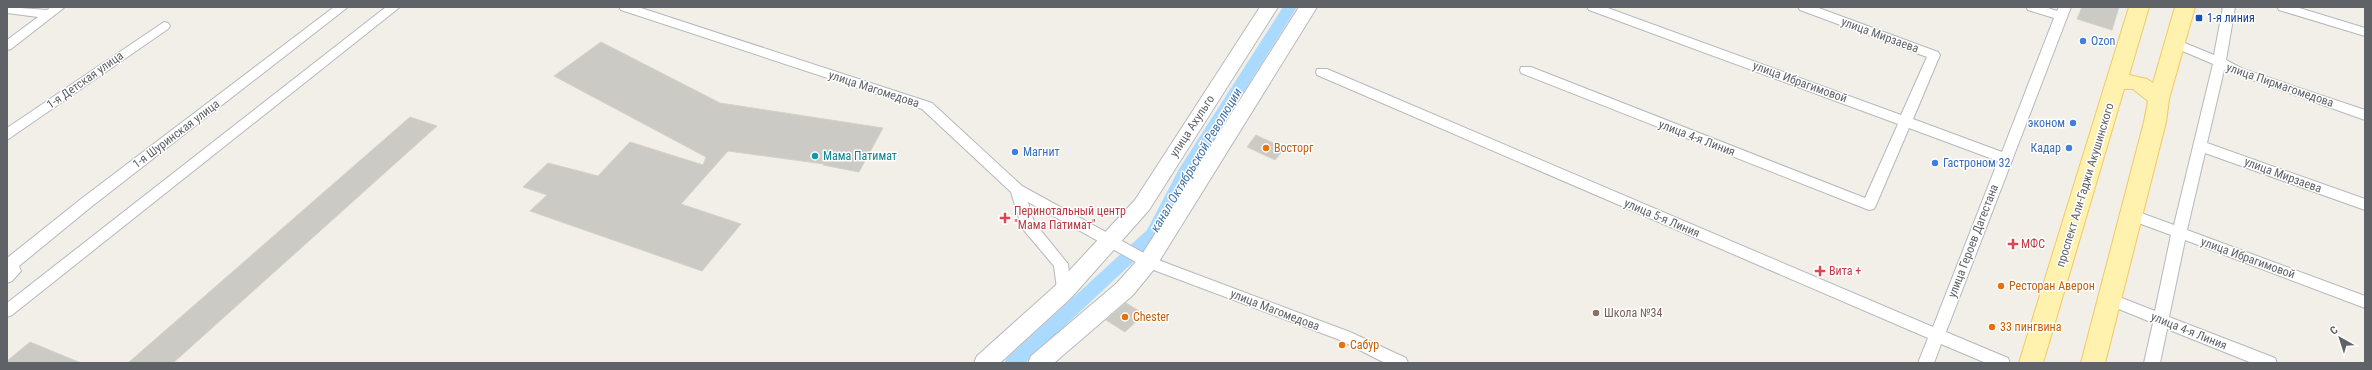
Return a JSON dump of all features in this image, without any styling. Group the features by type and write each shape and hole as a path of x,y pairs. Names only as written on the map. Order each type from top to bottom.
{"main road":[{"name":"улица Ахульго","path":"1063,292 1115,243 1142,205 1269,7"},
{"path":"1039,363 1125,289 1148,262 1308,7"},
{"name":"проспект Али-Гаджи Акушинского","path":"2032,363 2139,7"},
{"path":"2093,363 2130,214 2155,122 2159,99 2185,7"},
{"path":"2116,84 2130,80 2143,85 2159,99"},
{"path":"985,363 1063,292"}],"street":[{"name":"1-я Шуринская улица","path":"10,269 86,203 342,7"},
{"path":"7,311 394,7"},
{"name":"улица Магомедова","path":"625,7 654,11 927,106 1017,190 1148,262 1345,336 1400,363"},
{"name":"улица Ибрагимовой","path":"1593,7 1907,120 2005,158"},
{"name":"улица Мирзаева","path":"1804,7 1934,55 1907,120"},
{"path":"2032,7 2063,12"},
{"path":"2152,363 2179,233 2218,64 2229,7"},
{"path":"2283,7 2365,32"},
{"path":"7,9 54,10"},
{"path":"7,46 54,10"},
{"name":"улица Героев Дагестана","path":"1926,363 2063,12"},
{"name":"1-я Детская улица","path":"7,135 164,26"},
{"name":"улица Пирмагомедова","path":"2175,43 2204,54 2218,64 2238,72 2365,115"},
{"name":"улица 4-я Линия","path":"1526,70 1869,205 1907,120"},
{"name":"улица 5-я Линия","path":"1322,72 2002,363"},
{"name":"улица Мирзаева","path":"2200,146 2365,205"},
{"path":"1017,190 1027,224 1061,264 1063,292"},
{"name":"улица Ибрагимовой","path":"2130,214 2365,302"},
{"name":"улица 4-я Линия","path":"2109,299 2269,363"}],"building":[{"path":"2082,7 2119,7 2112,30 2077,19"},
{"name":"Мама Патимат","path":"601,42 720,103 883,128 859,172 823,165 824,164 728,151 681,204 741,224 702,271 530,211 547,195 523,187 548,163 598,176 630,142 703,165 706,157 554,76"},
{"path":"410,117 437,126 173,363 128,363"},
{"name":"Восторг","path":"1256,135 1285,148 1275,160 1247,147"},
{"name":"Chester","path":"1126,303 1144,314 1125,332 1106,320"},
{"path":"30,342 81,363 7,363 7,361"}],"waterway":[{"name":"канал Октябрьской Революции","path":"1013,363 1153,234 1185,173 1290,7"}],"place":[{"name":"1-я линия","path":"2199,18"},
{"name":"Ozon","path":"2083,41"},
{"name":"эконом","path":"2073,123"},
{"name":"Восторг","path":"1266,148"},
{"name":"Кадар","path":"2069,148"},
{"name":"Магнит","path":"1015,152"},
{"name":"Мама Патимат","path":"815,156"},
{"name":"Гастроном 32","path":"1935,163"},
{"name":"Перинотальный центр \"Мама Патимат\"","path":"1005,218"},
{"name":"МФС","path":"2013,244"},
{"name":"Вита +","path":"1820,271"},
{"name":"Ресторан Аверон","path":"2001,286"},
{"name":"Школа №34","path":"1596,313"},
{"name":"Chester","path":"1125,317"},
{"name":"33 пингвина","path":"1992,327"},
{"name":"Сабур","path":"1342,345"}]}
